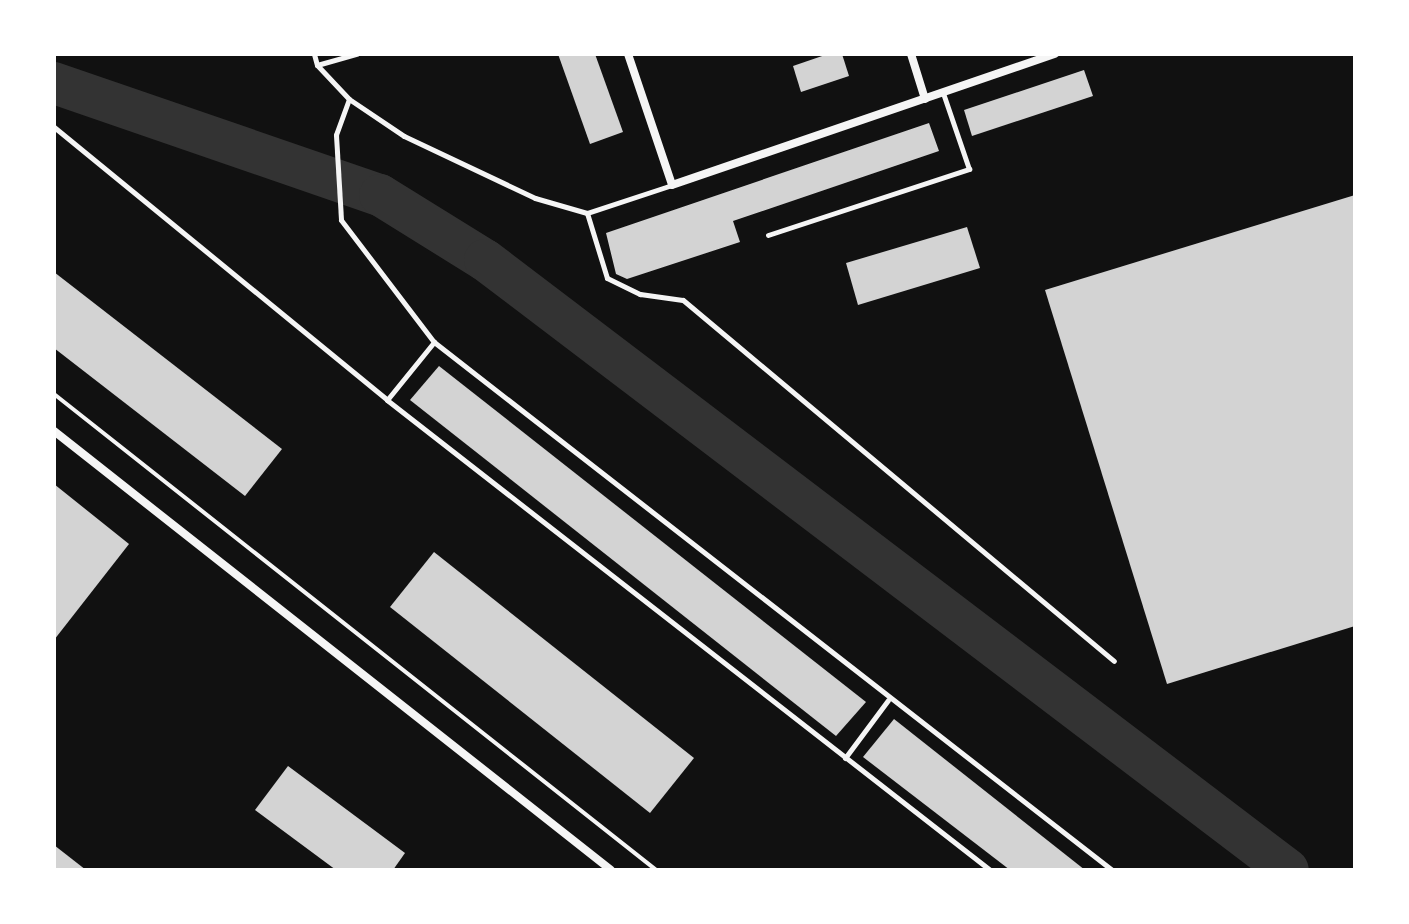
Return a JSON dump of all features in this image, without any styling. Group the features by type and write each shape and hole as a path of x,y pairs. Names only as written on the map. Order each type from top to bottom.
{"street":[{"path":"628,54 672,185 1055,54"},
{"path":"911,54 925,99"},
{"path":"54,431 611,870"}],"lane":[{"path":"314,54 317,65 349,99 456,163 535,198 587,213 672,185"},
{"path":"317,65 356,54"},
{"path":"768,235 969,169 943,93"},
{"path":"349,99 336,135 341,220 434,342 888,700 1112,870"},
{"path":"54,127 387,400 990,870"},
{"path":"587,213 607,278 640,294 683,300 1114,661"},
{"path":"387,400 434,342"},
{"path":"845,758 888,700"}],"path":[{"path":"54,394 656,870"}],"building":[{"path":"558,54 595,54 623,132 590,144"},
{"path":"828,54 842,54 849,76 801,92 793,66"},
{"path":"1084,70 1093,96 972,136 964,110"},
{"path":"929,123 939,151 733,221 740,242 627,279 616,274 606,233"},
{"path":"1355,195 1355,626 1167,684 1045,290"},
{"path":"967,227 980,268 858,305 846,263"},
{"path":"54,272 282,449 245,496 54,348"},
{"path":"439,366 866,702 836,736 410,400"},
{"path":"54,484 129,544 54,640"},
{"path":"434,552 694,758 650,813 390,607"},
{"path":"894,719 1085,870 1010,870 863,757"},
{"path":"288,766 405,853 393,870 336,870 255,810"},
{"path":"54,845 86,870 54,870"}],"waterway":[{"path":"54,83 380,195 485,260 1288,870"}]}
